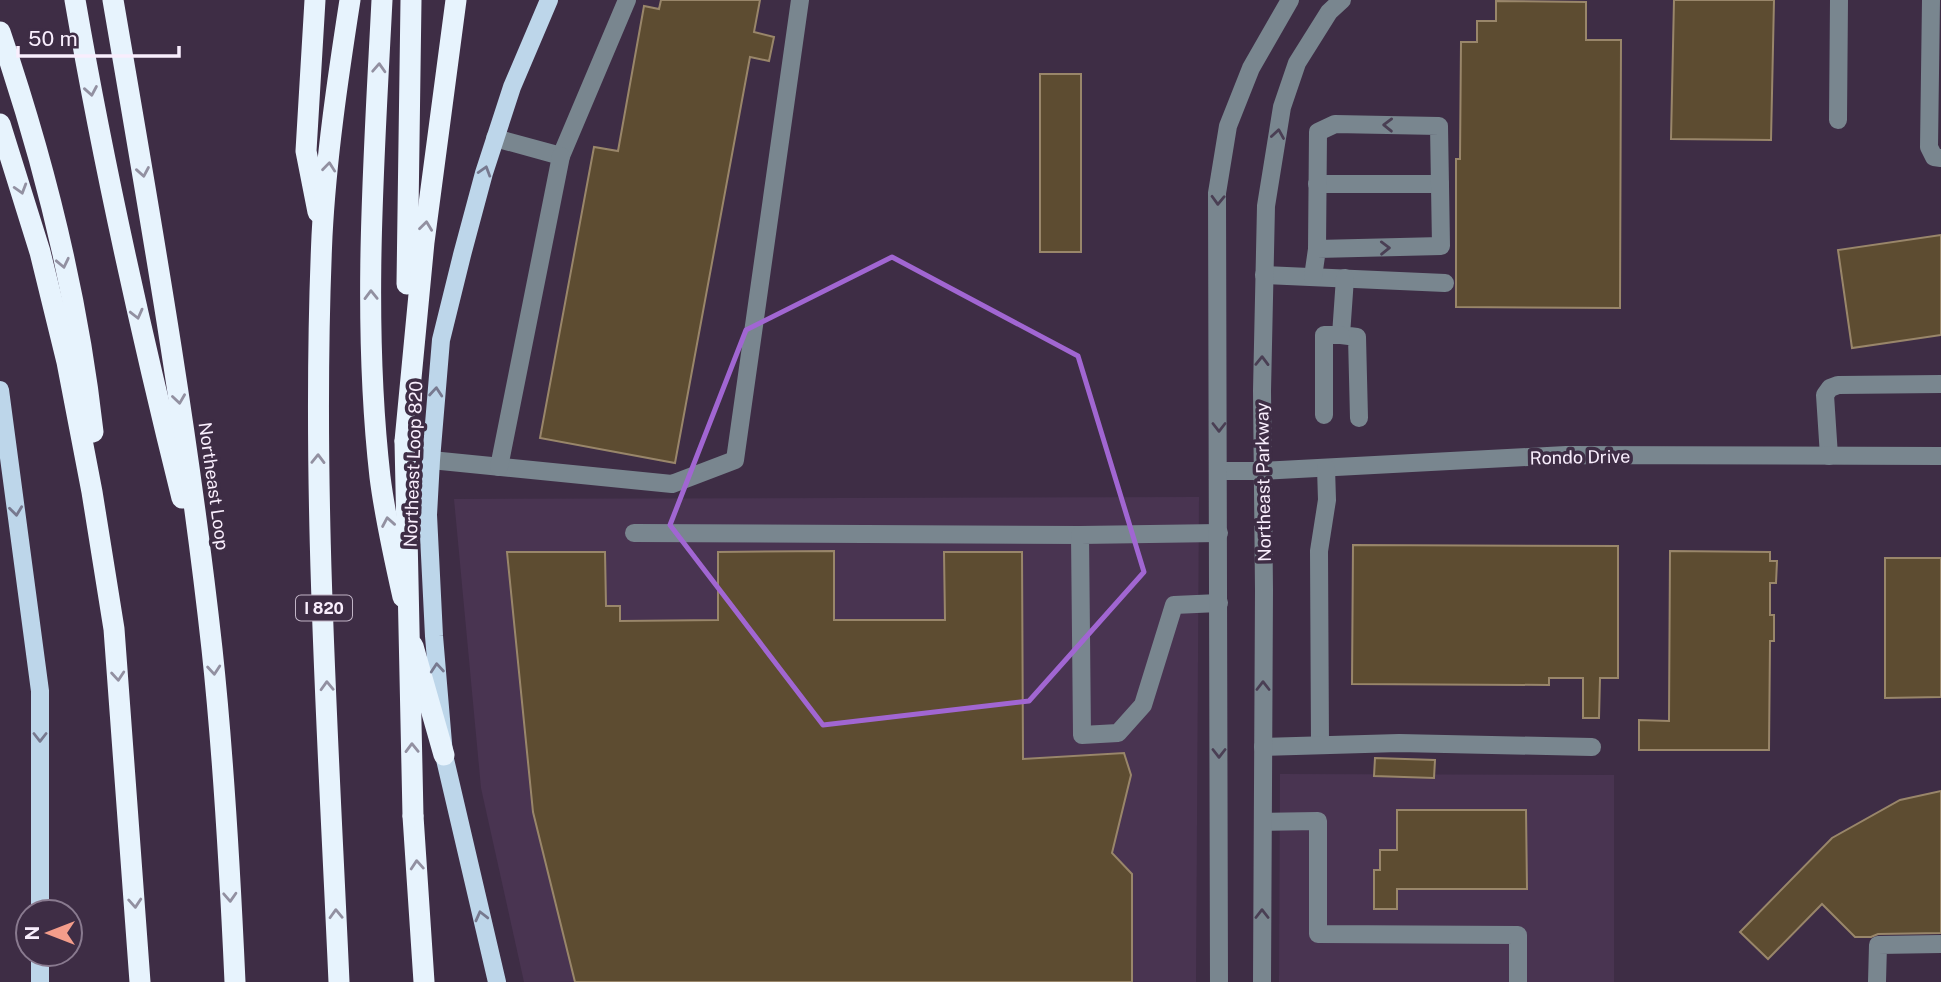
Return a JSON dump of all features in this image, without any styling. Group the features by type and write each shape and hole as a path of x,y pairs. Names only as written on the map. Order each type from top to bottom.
{"highway":[{"path":"75,0 134,303 207,602"},
{"name":"Northeast Loop","path":"113,0 166,307 207,602 220,744 235,982"},
{"path":"315,0 306,151 322,234"},
{"name":"I 820","path":"339,982 318,470 322,234 335,107 350,0"},
{"path":"382,0 371,258 372,367 380,478 412,643 444,755"},
{"path":"411,0 405,441 413,816 424,982"},
{"path":"405,441 424,242 456,0"},
{"path":"0,33 42,170 79,336 91,410 114,629 140,982"},
{"path":"0,124 40,252 67,362 114,629"}],"main road":[{"name":"Northeast Loop 820","path":"497,982 444,755 429,542 431,460 441,340 462,255 512,87 549,0"},
{"path":"1,392 40,691 40,898"}],"street":[{"path":"499,467 562,156 627,0"},
{"path":"431,460 672,484 736,460 800,0"},
{"path":"1219,982 1217,193 1228,126 1251,68 1290,0"},
{"name":"Northeast Parkway","path":"1262,982 1262,471 1266,206 1282,107 1297,63 1329,12 1342,0"},
{"path":"1838,120 1839,0"},
{"path":"1931,0 1929,146 1934,157 1941,158"},
{"path":"1313,277 1317,249 1318,132 1335,124 1439,126 1441,246 1317,249"},
{"path":"495,138 562,156"},
{"path":"1317,184 1440,184"},
{"path":"1264,275 1445,282"},
{"path":"1341,335 1345,278"},
{"path":"1324,415 1324,335 1341,335 1357,337 1359,418"},
{"path":"1829,456 1825,395 1830,388 1838,385 1941,384"},
{"name":"Rondo Drive","path":"1219,471 1566,455 1941,456"},
{"path":"1320,745 1319,551 1327,500 1326,468"},
{"path":"634,533 1219,533"},
{"path":"1080,535 1082,735 1118,733 1143,705 1174,605 1219,603"},
{"path":"1263,747 1399,743 1592,747"},
{"path":"1263,822 1318,821 1318,934 1518,936 1518,982"},
{"path":"1877,982 1878,945 1941,944"}],"highlighted area":[{"path":"892,257 1078,356 1144,572 1029,701 823,725 670,525 746,330"}],"shaded area":[{"path":"1199,497 1196,982 524,982 481,788 454,499"},
{"path":"1280,774 1614,775 1614,982 1279,982"}],"building":[{"path":"661,0 760,0 754,32 774,37 769,61 750,57 675,463 540,438 594,147 618,151 644,6 659,9"},
{"path":"1674,0 1774,0 1771,140 1671,139"},
{"path":"1496,1 1586,2 1586,40 1621,40 1620,308 1456,307 1456,159 1460,159 1461,42 1477,42 1477,21 1496,21"},
{"path":"1040,74 1081,74 1081,252 1040,252"},
{"path":"1941,235 1941,335 1852,348 1838,250"},
{"path":"1353,545 1618,546 1618,678 1600,678 1599,718 1583,718 1583,678 1549,678 1549,685 1352,684"},
{"path":"834,551 834,620 945,620 944,552 1022,552 1023,759 1124,753 1131,775 1112,853 1132,874 1132,982 575,982 533,812 507,552 605,552 606,606 620,606 620,621 718,620 718,552"},
{"path":"1670,551 1770,552 1770,561 1777,561 1776,583 1770,583 1770,615 1774,615 1774,641 1770,641 1769,750 1639,750 1639,720 1669,721"},
{"path":"1885,558 1941,558 1941,697 1885,698"},
{"path":"1375,758 1435,760 1434,778 1374,776"},
{"path":"1941,791 1941,933 1855,937 1822,904 1768,959 1740,932 1832,838 1900,800"},
{"path":"1397,810 1526,810 1527,889 1397,889 1397,909 1374,909 1374,870 1380,870 1380,850 1397,850"}]}
